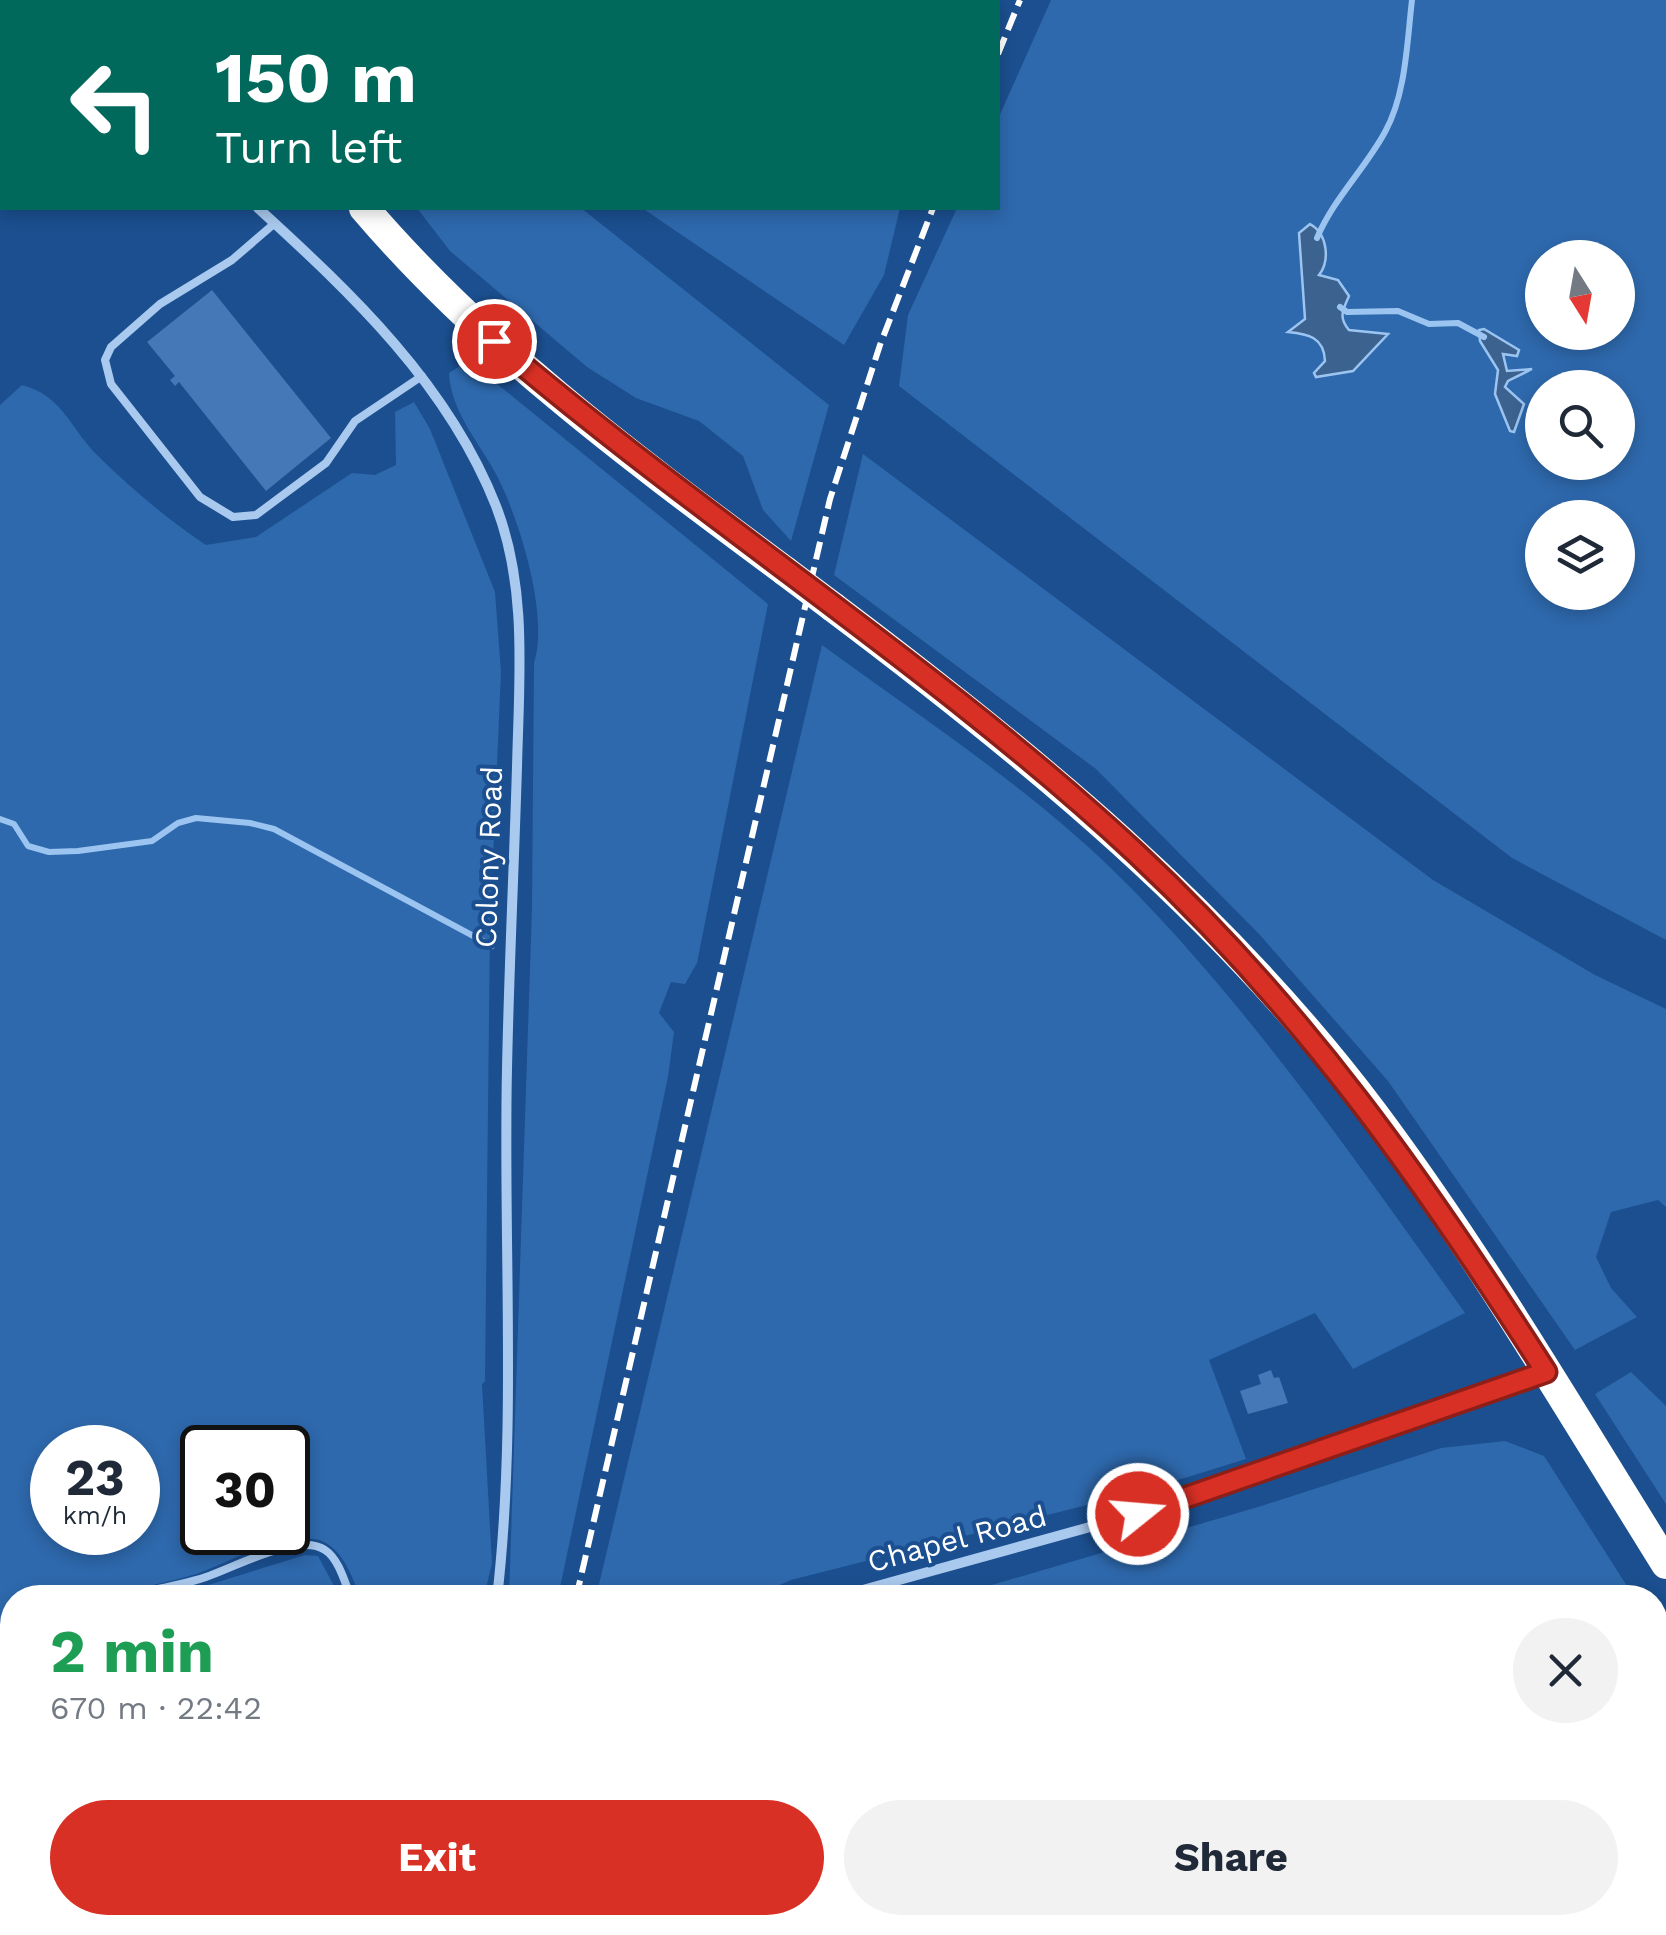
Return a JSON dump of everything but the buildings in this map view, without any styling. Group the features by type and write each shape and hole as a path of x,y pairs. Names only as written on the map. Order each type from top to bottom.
{"highway":[{"path":"366,210 494,341 631,454 942,688 1076,799 1260,978 1382,1125 1546,1372 1666,1564"}],"street":[{"name":"Colony Road","path":"260,210 387,334 422,376 451,418 496,506 512,560 518,610 507,1069 505,1442 498,1585"},
{"name":"Chapel Road","path":"881,1585 1162,1507 1546,1372"}],"lane":[{"path":"275,224 232,260 160,304 111,346 105,360 111,384 200,497 234,518 256,515 326,463 355,422 422,376"},
{"path":"176,1585 264,1555 311,1546 325,1550 336,1562 346,1585"}],"shaded area":[{"path":"1051,0 1666,0 1666,940 1512,858 899,386 908,315 956,210 1000,210 1000,115"},
{"path":"419,210 584,210 829,405 791,541 763,510 743,456 699,421 636,398 587,367 450,251"},
{"path":"645,210 900,210 884,275 844,345"},
{"path":"1310,224 1321,234 1325,248 1325,263 1319,275 1338,280 1349,296 1343,313 1349,330 1388,334 1353,371 1316,377 1314,373 1325,361 1322,347 1308,336 1288,332 1305,319 1299,233"},
{"path":"1484,329 1519,350 1517,356 1503,354 1507,371 1532,369 1508,381 1505,387 1524,404 1514,432 1510,431 1495,394 1498,370 1480,341 1479,330"},
{"path":"460,366 475,366 768,604 697,963 685,984 671,982 659,1013 674,1032 668,1077 561,1585 509,1585 538,622 531,572 509,502 462,417 449,373"},
{"path":"22,385 48,397 111,469 206,545 256,537 352,473 375,475 396,465 395,412 414,402 430,429 495,592 501,672 490,928 482,1384 492,1563 487,1585 355,1585 339,1554 324,1542 310,1539 310,1425 180,1425 180,1555 242,1555 154,1585 0,1585 0,405"},
{"path":"863,454 1433,880 1595,975 1666,1009 1666,1207 1658,1200 1611,1212 1596,1257 1611,1288 1637,1317 1575,1350 1388,1081 1260,935 1096,769 834,575"},
{"path":"822,645 1022,791 1132,889 1265,1041 1465,1313 1353,1369 1315,1313 1209,1360 1246,1459 1146,1490 780,1585 599,1585"},
{"path":"1631,1372 1666,1406 1666,1504 1595,1394"},
{"path":"1505,1441 1544,1456 1626,1585 992,1585 1258,1507 1441,1448"},
{"path":"305,1555 318,1556 334,1585 208,1585"}],"waterway":[{"path":"1317,238 1392,117 1404,68 1412,0"},
{"path":"1340,307 1347,312 1398,311 1429,324 1458,323 1484,337"},
{"path":"0,819 14,824 28,846 49,852 152,841 178,823 196,818 274,829 492,946"}],"railway":[{"path":"1000,49 1020,0"},
{"path":"579,1585 830,499 880,345 932,210"}],"route":[{"path":"494,341 676,490 1011,744 1118,837 1200,916 1260,978 1371,1111 1440,1207 1546,1372 1245,1480 1138,1514"}]}
